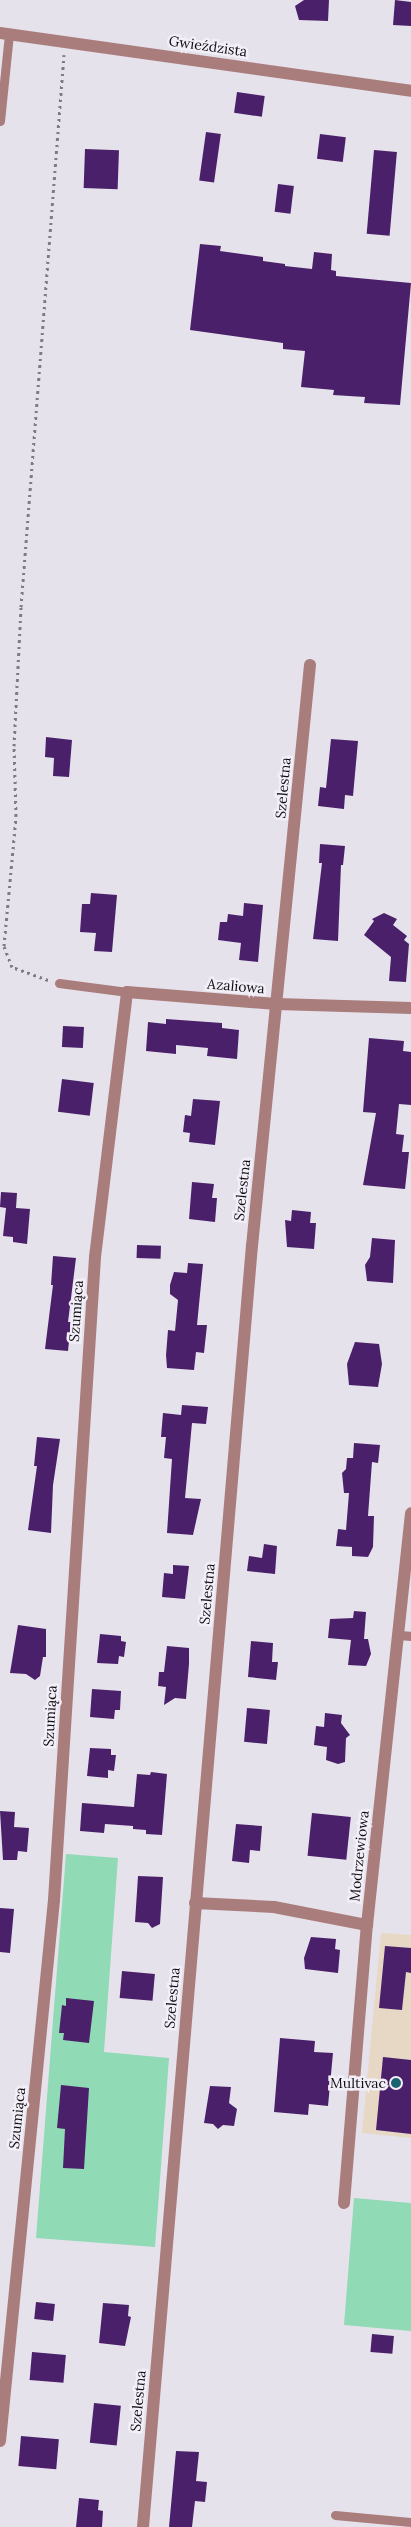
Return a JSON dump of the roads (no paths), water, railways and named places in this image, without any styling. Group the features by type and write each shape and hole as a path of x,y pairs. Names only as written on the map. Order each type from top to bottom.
{"street":[{"name":"Gwieździsta","path":"5,34 411,91"},
{"name":"Szelestna","path":"143,2527 194,1903 252,1246 310,664"},
{"name":"Azaliowa","path":"127,992 277,1004 411,1008"},
{"name":"Szumiąca","path":"0,2441 54,1900 95,1257 127,992"},
{"name":"Modrzewiowa","path":"344,2203 367,1925 405,1636 411,1513"},
{"path":"194,1903 274,1907 367,1925"}],"lane":[{"path":"0,121 5,34"},
{"name":"Azaliowa","path":"59,982 127,992"},
{"path":"335,2515 411,2522"}],"place":[{"name":"Multivac","path":"396,2083"}]}
